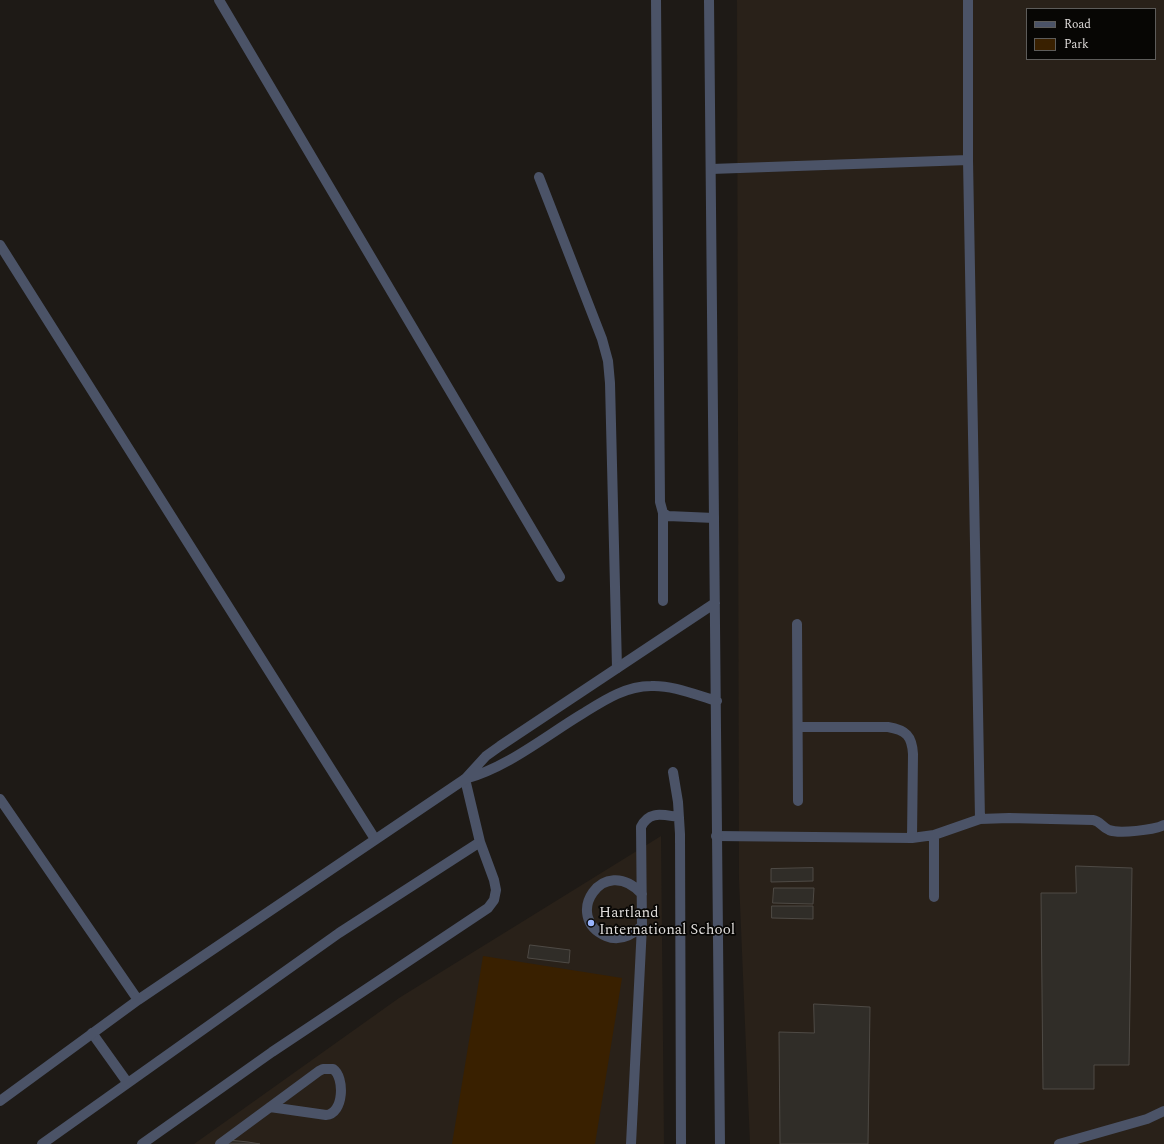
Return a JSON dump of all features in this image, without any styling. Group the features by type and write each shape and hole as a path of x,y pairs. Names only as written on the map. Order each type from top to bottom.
{"street":[{"path":"220,0 560,577"},
{"path":"656,0 660,502 663,513 663,601"},
{"path":"709,0 717,700 716,836 720,1144"},
{"path":"968,0 968,160 980,820"},
{"path":"711,169 968,160"},
{"path":"539,177 599,332 608,361 610,383 617,668"},
{"path":"0,245 375,839"},
{"path":"663,513 674,517 714,518"},
{"path":"465,779 486,756 500,746 715,603"},
{"path":"797,624 799,727 798,801"},
{"path":"0,1101 138,1000 465,779 500,766 606,699 636,687 667,687 717,700"},
{"path":"799,727 888,727 899,729 907,735 912,743 913,754 912,838"},
{"path":"673,772 679,817 681,1144"},
{"path":"142,1144 285,1043 488,908 494,900 496,890 494,880 480,842 465,779"},
{"path":"0,799 138,1000"},
{"path":"631,1144 642,926 641,827 644,820 655,814 679,817"},
{"path":"716,836 912,838 934,835 980,820 1009,818 1093,820 1099,822 1108,830 1114,831 1149,830 1164,825"},
{"path":"934,835 934,897"},
{"path":"42,1144 127,1082 339,933 480,842"},
{"path":"642,894 635,886 628,882 610,880 595,889 590,896 587,909 590,922 595,929 610,938 618,939 627,936 642,926"},
{"path":"92,1033 127,1082"},
{"path":"220,1144 270,1107 323,1069 333,1069 341,1080 338,1107 334,1113 326,1115 270,1107"},
{"path":"1059,1144 1147,1119 1164,1111"}],"shaded area":[{"path":"737,0 1164,0 1164,1144 750,1144 739,880"},
{"name":"Hartland International School","path":"661,836 664,1144 194,1144 399,998"}],"green space":[{"path":"483,956 622,978 595,1144 452,1144"}],"building":[{"path":"1076,866 1132,868 1129,1065 1094,1065 1094,1089 1043,1089 1041,893 1076,893"},
{"path":"813,868 813,881 771,882 771,869"},
{"path":"774,888 814,888 813,904 773,903"},
{"path":"772,906 813,906 813,919 772,918"},
{"path":"530,945 570,950 569,963 528,958"},
{"path":"814,1004 870,1007 868,1144 780,1144 779,1032 814,1033"},
{"path":"229,1140 248,1142 260,1144 228,1144"}],"place":[{"name":"Hartland International School","path":"591,923"}]}
